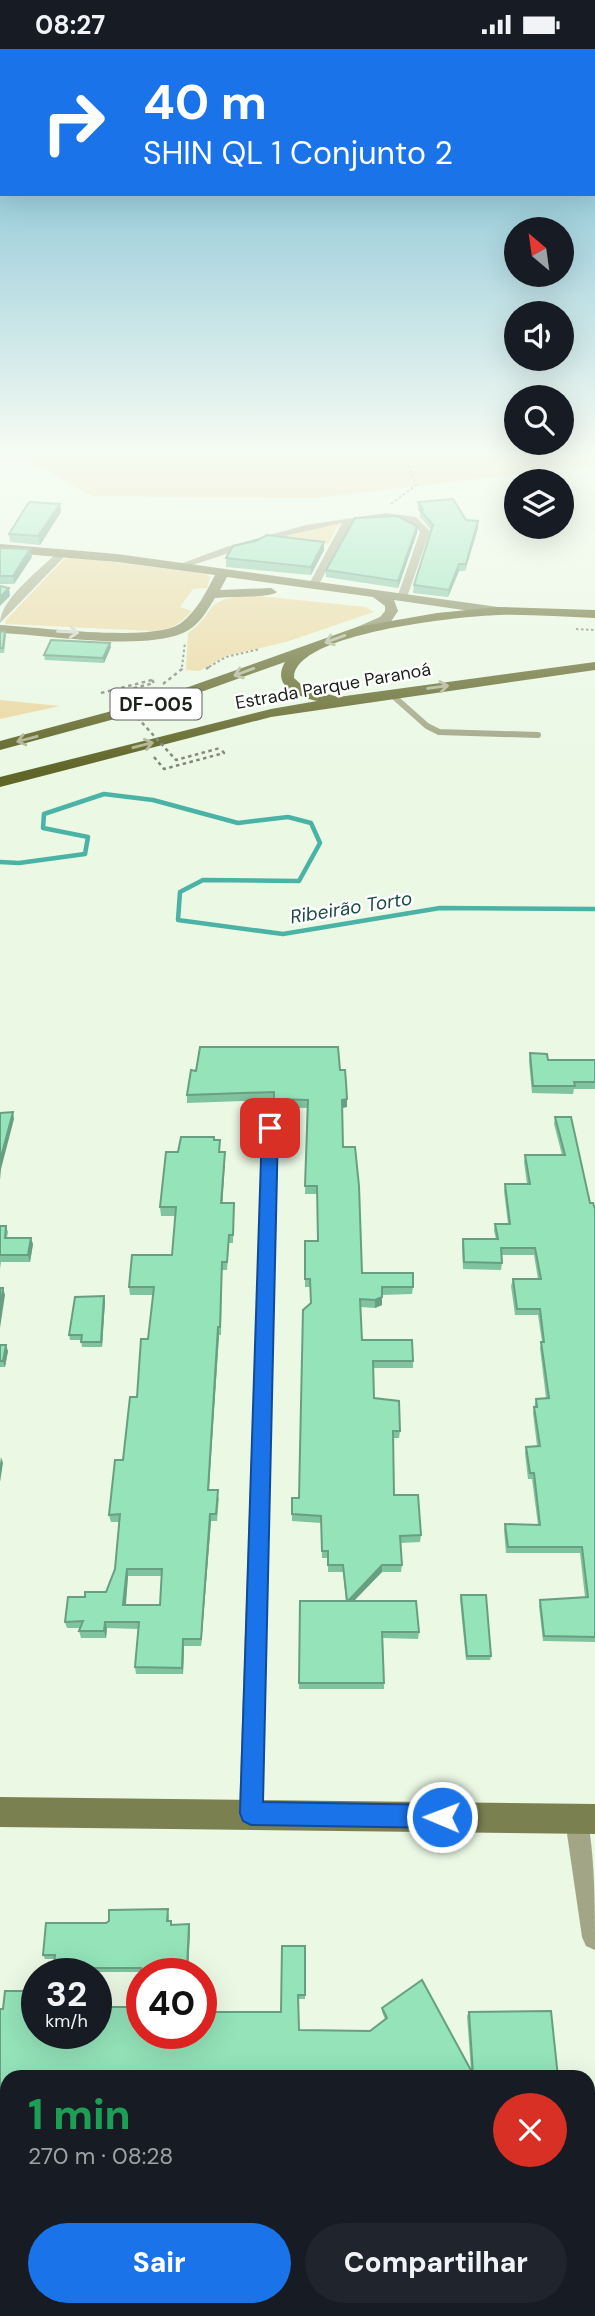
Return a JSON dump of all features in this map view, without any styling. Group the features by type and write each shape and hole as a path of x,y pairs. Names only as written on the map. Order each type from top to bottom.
{"main road":[{"name":"Estrada Parque Paranoá","path":"0,746 154,704 362,630 437,617 498,611 595,615"},
{"path":"308,649 288,666 285,677 287,681 295,688 318,698 346,700"},
{"name":"Estrada Parque Paranoá","path":"0,782 271,713 595,665"}],"street":[{"path":"0,620 18,590 56,559"},
{"path":"120,559 378,595 396,601"},
{"path":"180,566 201,559"},
{"path":"313,586 327,559"},
{"path":"362,630 385,620 392,611 413,559"},
{"path":"0,629 157,635 177,632 187,625 223,573"},
{"path":"210,595 248,590 498,611"},
{"path":"251,1813 270,1128"},
{"path":"0,1812 586,1819 595,1937"}],"lane":[{"path":"391,694 427,726 439,732 538,735"}],"path":[{"path":"164,769 224,753 220,748 176,760 115,693 154,683 152,680 101,693 104,696 113,696 158,688 182,669 187,625"},
{"path":"113,696 121,705"}],"shaded area":[{"path":"64,559 87,559 206,574 210,577 207,588 193,589 180,607 192,611 170,628 153,631 6,624 5,621"},
{"path":"248,595 366,607 374,612 286,642 226,656 199,671 186,670 188,633 222,600"},
{"path":"0,700 60,706 0,719"}],"building":[{"path":"0,559 24,559 13,576 0,576"},
{"path":"233,559 315,559 311,567"},
{"path":"332,559 406,559 398,581 326,570"},
{"path":"422,559 467,559 466,564 459,564 449,590 414,585"},
{"path":"0,586 9,588 0,597"},
{"path":"5,631 3,648 0,648 0,632"},
{"path":"51,640 110,643 103,658 44,655"},
{"path":"200,1047 338,1047 340,1070 345,1070 347,1099 342,1100 343,1147 355,1147 362,1273 413,1273 413,1287 382,1287 382,1297 375,1300 360,1299 362,1340 412,1340 413,1361 373,1361 374,1398 399,1401 400,1431 393,1431 394,1495 418,1495 421,1535 400,1536 402,1565 382,1565 348,1601 416,1601 419,1632 382,1632 384,1683 299,1683 300,1601 347,1601 343,1565 328,1565 328,1551 322,1551 321,1516 292,1514 292,1498 299,1498 303,1310 311,1303 310,1279 305,1279 305,1241 318,1241 317,1186 305,1186 308,1100 274,1099 274,1092 187,1095 191,1070 196,1071"},
{"path":"530,1053 547,1054 548,1060 595,1060 595,1082 574,1082 575,1086 533,1086"},
{"path":"13,1112 0,1161 0,1113"},
{"path":"555,1117 571,1117 590,1203 593,1203 595,1209 595,1637 544,1636 540,1600 588,1597 582,1547 508,1547 505,1524 540,1525 534,1473 530,1473 526,1447 540,1446 534,1407 537,1407 536,1399 549,1398 541,1342 544,1342 540,1309 517,1309 513,1279 541,1279 535,1248 501,1248 502,1263 464,1262 463,1239 498,1239 495,1224 510,1224 505,1184 530,1184 525,1155 565,1155"},
{"path":"181,1137 214,1137 214,1140 220,1140 219,1152 225,1152 221,1203 234,1203 233,1235 229,1235 227,1262 222,1262 208,1490 218,1490 216,1514 210,1514 201,1639 183,1639 182,1668 135,1667 139,1622 105,1622 104,1631 79,1631 83,1621 65,1622 68,1597 85,1597 85,1592 106,1592 115,1569 120,1514 109,1515 115,1460 123,1460 130,1397 137,1397 141,1339 148,1339 154,1287 129,1287 132,1255 172,1255 176,1207 160,1207 166,1152 178,1152","holes":["127,1569 162,1569 160,1605 123,1605"]},
{"path":"0,1226 6,1226 5,1238 31,1238 28,1255 0,1255"},
{"path":"0,1288 3,1288 0,1309"},
{"path":"104,1296 101,1342 81,1342 82,1335 69,1335 75,1297"},
{"path":"0,1345 6,1345 3,1361 0,1361"},
{"path":"461,1595 486,1595 491,1656 467,1656"},
{"path":"168,1909 167,1921 171,1921 171,1925 189,1924 187,1958 126,1958 126,1968 112,1968 112,1958 55,1958 55,1955 43,1955 46,1923 106,1923 109,1921 109,1910"},
{"path":"282,1946 305,1946 305,1995 298,1995 299,2030 370,2031 387,2018 382,2008 422,1980 471,2070 0,2070 0,2009 3,2009 5,1991 21,1991 21,2049 112,2049 112,2007 126,2007 126,2049 217,2049 217,2012 281,2012"},
{"path":"551,2011 557,2070 473,2070 469,2012"}],"waterway":[{"name":"Ribeirão Torto","path":"0,862 19,863 85,854 88,837 43,828 44,814 104,794 153,800 238,823 288,817 311,823 320,843 299,881 203,880 180,892 178,920 283,934 440,908 595,909"}],"route":[{"path":"270,1128 251,1813 442,1817"}]}
